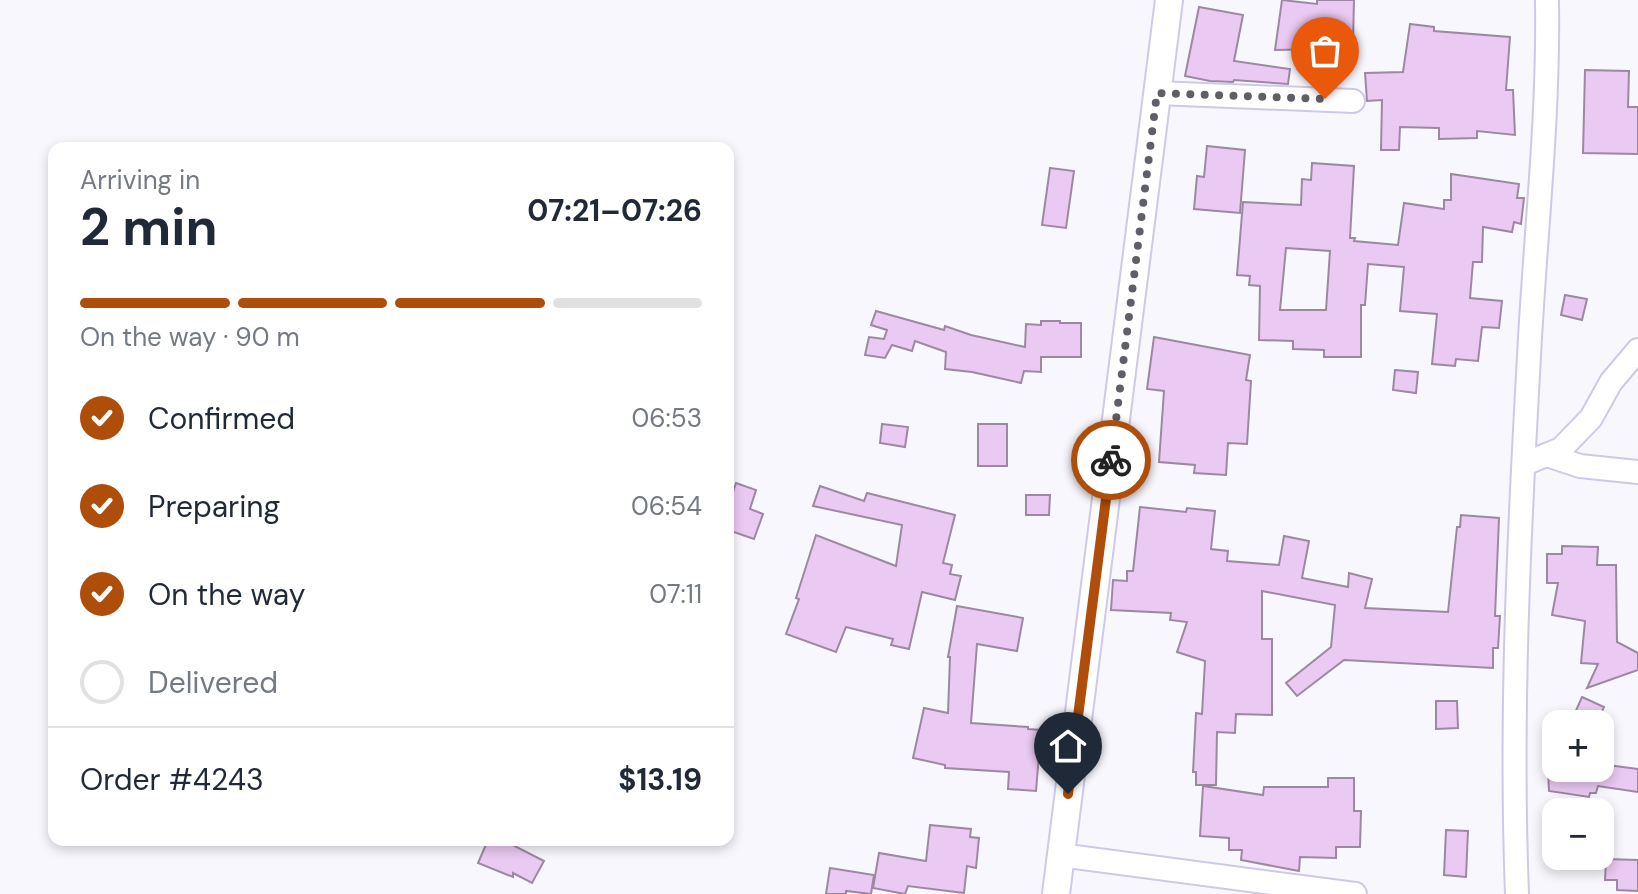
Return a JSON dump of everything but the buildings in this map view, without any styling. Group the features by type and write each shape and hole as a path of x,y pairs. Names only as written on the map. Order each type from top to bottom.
{"street":[{"path":"1056,894 1169,0"},
{"path":"1517,894 1513,780 1529,354 1548,71 1547,0"},
{"path":"1157,93 1353,101"},
{"path":"1524,464 1561,449 1591,418 1611,382 1638,350"},
{"path":"1547,455 1580,466 1638,472"},
{"path":"1060,855 1355,894"}],"way so far":[{"path":"1111,460 1157,93 1325,99"}],"route":[{"path":"1068,794 1111,460"}]}
